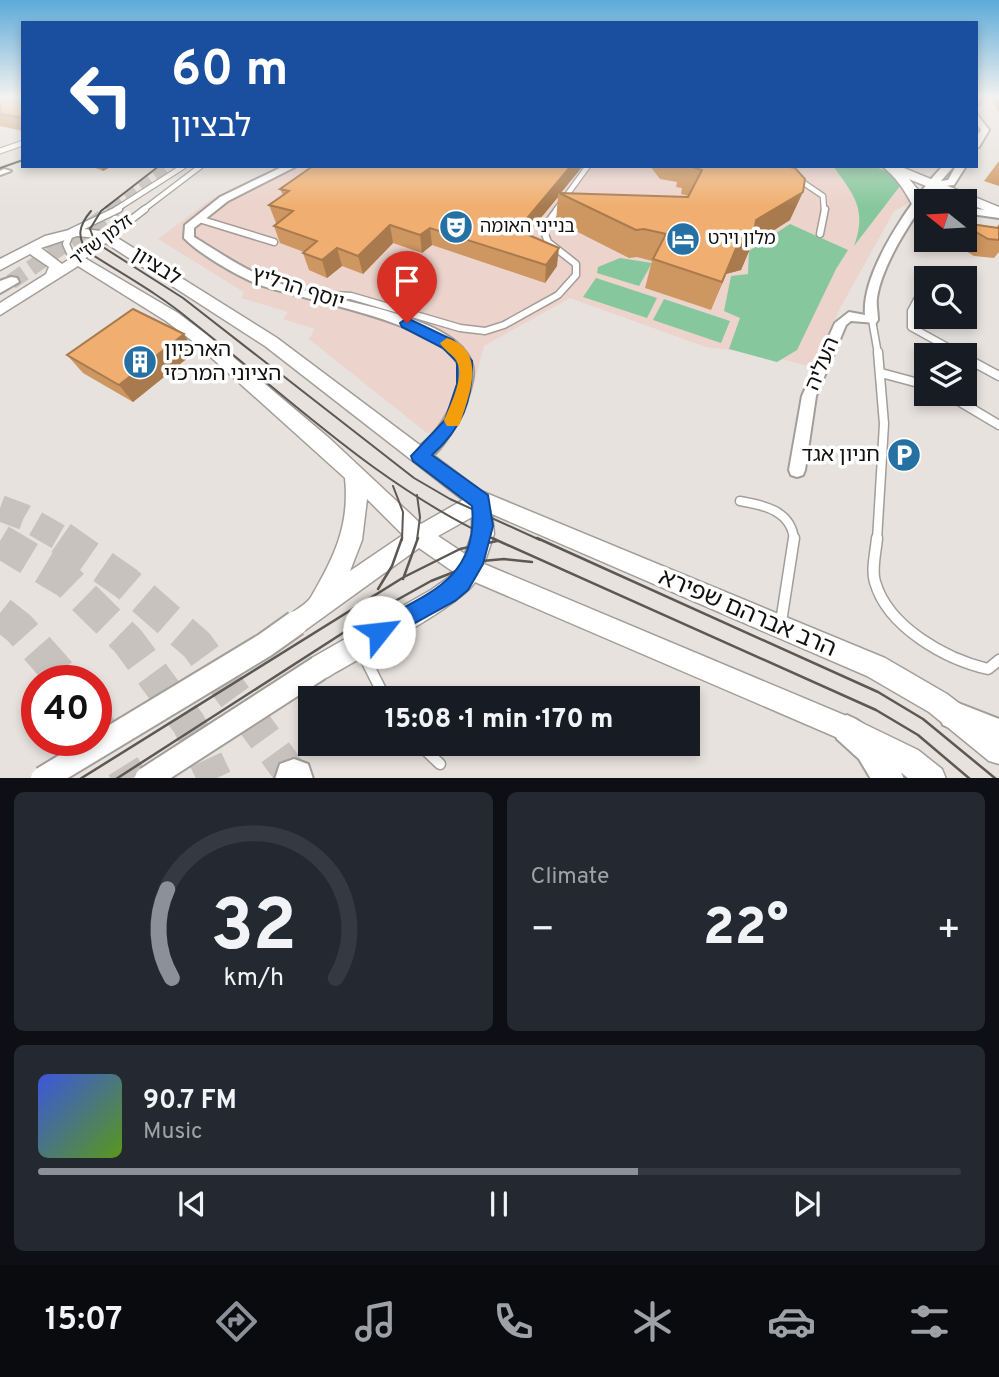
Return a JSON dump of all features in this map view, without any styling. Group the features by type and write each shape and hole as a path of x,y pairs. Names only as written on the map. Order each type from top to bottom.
{"main road":[{"path":"953,715 999,734"},
{"path":"847,729 869,749 888,778"}],"street":[{"path":"199,219 224,199 288,168"},
{"path":"890,168 914,193"},
{"path":"894,168 934,181 951,183 999,202"},
{"path":"912,168 999,214"},
{"path":"930,189 946,168"},
{"path":"951,183 960,168"},
{"path":"977,211 999,214"},
{"path":"872,320 871,299 878,275 914,214"},
{"name":"יוסף הרליץ","path":"199,219 189,227 190,239 264,283 407,323 448,344 465,361 465,384 452,422 445,433 420,456"},
{"name":"לבציון","path":"71,232 90,231 108,237 271,342 481,501"},
{"name":"זלמן שז\"ר","path":"0,265 71,232"},
{"path":"32,249 56,265 55,273 48,281"},
{"name":"לבציון","path":"78,260 172,317 258,388 419,536"},
{"name":"זלמן שז\"ר","path":"0,310 78,260"},
{"name":"העליה","path":"797,470 809,396 838,329 844,318 849,316 872,320"},
{"path":"305,616 332,584 349,548 358,501 354,474"},
{"path":"45,778 265,645 419,536 481,501 482,534 470,570 461,583 447,594 319,668 150,778"},
{"name":"הרב אברהם שפירא","path":"481,501 876,667 953,715 999,751"},
{"path":"419,536 470,570 602,623 847,729 908,760 931,778"}],"lane":[{"path":"0,151 21,144"},
{"name":"זלמן שז\"ר","path":"71,232 122,207 181,168"},
{"name":"זלמן שז\"ר","path":"78,260 198,168"},
{"path":"321,300 333,295 351,296 474,331 494,329 523,316 558,295 576,275 576,264 548,242 543,229 588,168"},
{"path":"793,176 823,196 825,206 820,234"},
{"path":"199,219 274,242"},
{"path":"71,232 66,247 78,260"},
{"path":"914,305 911,311 911,327 914,329"},
{"path":"872,320 881,373 884,424 874,580 890,612 905,628 967,664 988,669 999,660"},
{"path":"915,329 940,343"},
{"path":"977,364 999,376"},
{"path":"881,373 914,381"},
{"path":"967,406 999,425"},
{"path":"740,501 767,505 778,511 793,529 780,628"},
{"path":"358,644 379,686"},
{"path":"432,756 440,764"}],"shaded area":[{"path":"273,168 890,168 913,191 911,202 894,211 839,310 819,369 763,354 706,347 570,298 484,346 471,395 434,434 427,433 309,339 315,329 283,319 288,312 241,298 244,292 158,239 210,200"}],"green space":[{"path":"834,168 880,168 888,172 900,186 854,246 859,213 847,186"},
{"path":"790,224 848,250 797,350 777,362 729,349 740,318 724,311 731,276 748,274 749,251"},
{"path":"620,258 652,263 639,286 597,273 598,267"},
{"path":"596,278 657,298 647,318 583,297"},
{"path":"664,299 730,321 721,343 653,320"}],"building":[{"name":"בנייני האומה","path":"310,168 569,168 517,230 559,248 546,265 430,228 420,235 390,225 358,256 337,248 322,260 303,253 317,241 274,226 293,211 269,205 289,191 280,189"},
{"path":"696,168 795,168 805,179 803,192 756,220 753,241 737,246 722,282 653,259 666,234 636,230 559,193 688,197 702,170"},
{"path":"977,225 999,227 999,240 988,239 977,233"},
{"path":"133,309 184,334 119,385 67,355"}],"tunnel":[{"path":"113,210 168,168"},
{"path":"11,282 115,209"},
{"path":"0,508 24,517 63,540"},
{"path":"63,540 126,583 197,645 294,778"},
{"path":"0,541 68,582 128,641 189,724 215,778"},
{"path":"0,613 19,628 52,665"},
{"path":"112,749 130,778"}],"tram line":[{"path":"0,168 21,161"},
{"path":"156,168 101,211 90,229 95,242 183,298 414,478 450,499 540,540"},
{"path":"91,211 80,231 88,252 178,311 374,468 417,498"},
{"path":"393,486 403,512 402,540"},
{"path":"417,498 420,517 417,540"},
{"path":"417,498 492,538"},
{"path":"378,589 392,566 402,538"},
{"path":"404,577 418,538"},
{"path":"492,538 876,710 918,735 969,778"},
{"path":"492,538 496,540"},
{"path":"537,538 878,692 923,719 995,778"},
{"path":"404,577 460,549 497,541"},
{"path":"118,778 377,611 431,581 482,561 504,559 532,562"},
{"path":"82,778 404,577"}],"slow traffic":[{"path":"447,343 461,355 466,367 465,384 453,421"}],"place":[{"name":"בנייני האומה","path":"456,227"},
{"name":"מלון וירט","path":"683,239"},
{"name":"הארכיון הציוני המרכזי","path":"140,362"},
{"name":"חניון אגד","path":"904,455"}],"route":[{"path":"379,632 447,594 461,583 473,564 484,526 481,501 420,456 445,433 452,422 465,384 465,361 448,344 407,323"}]}
